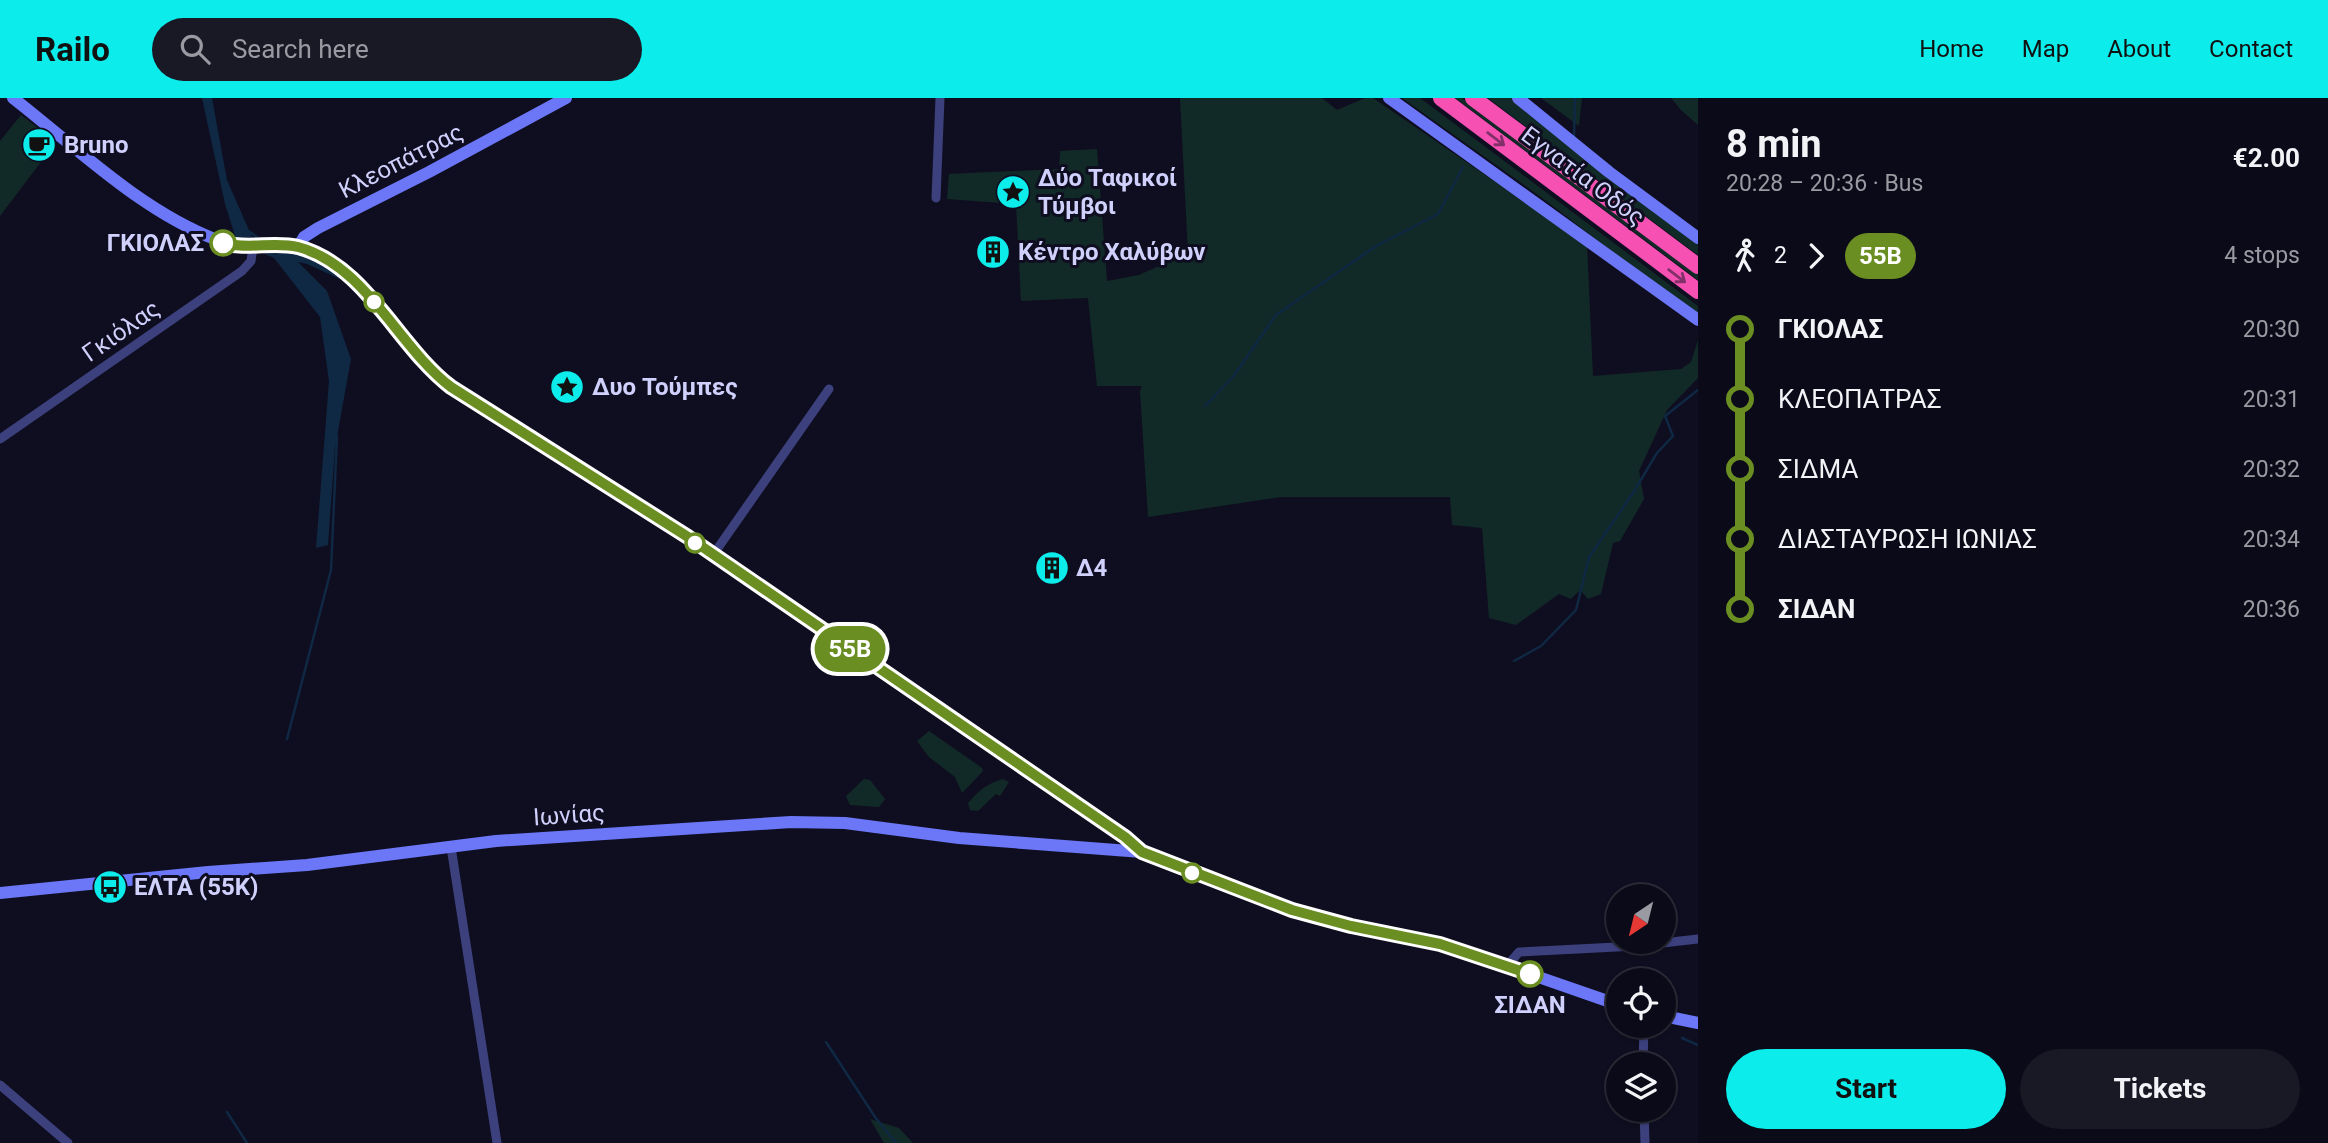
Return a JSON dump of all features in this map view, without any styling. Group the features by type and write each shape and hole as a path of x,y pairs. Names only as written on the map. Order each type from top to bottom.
{"highway":[{"name":"Εγνατία Οδός","path":"1441,98 1698,291"},
{"name":"Εγνατία Οδός","path":"1473,98 1698,266"}],"street":[{"path":"13,98 160,213 223,243 253,247 298,247 326,259 377,306 417,356 451,387 713,555 1125,837 1142,852 1292,910 1351,926 1440,944 1606,1000"},
{"name":"Κλεοπάτρας","path":"298,247 302,239 312,231 566,98"},
{"path":"936,198 940,98"},
{"path":"1389,98 1698,320"},
{"path":"1518,98 1609,172 1698,238"},
{"name":"Γκιόλας","path":"0,439 242,271 251,261 253,247"},
{"path":"713,555 829,389"},
{"name":"Ιωνίας","path":"0,892 307,865 495,841 791,822 845,823 959,838 1142,852"},
{"path":"1118,850 1125,837"},
{"path":"451,847 497,1143"},
{"path":"1507,966 1519,952 1636,946 1698,939"},
{"path":"1676,1018 1698,1023"},
{"path":"0,1085 68,1143"},
{"path":"1644,1122 1645,1143"}],"green space":[{"path":"1180,98 1322,98 1337,110 1365,98 1373,98 1587,245 1593,376 1681,369 1691,362 1698,340 1698,378 1667,410 1639,471 1644,499 1620,541 1613,543 1601,594 1588,599 1580,590 1571,599 1559,594 1516,625 1489,618 1482,528 1452,525 1450,497 1281,497 1148,517 1140,391 1142,386 1097,386 1088,298 1021,301 1016,204 947,199 949,174 1059,169 1060,151 1097,149 1107,281 1139,275 1188,253"},
{"path":"1402,98 1420,98 1698,306 1698,317 1541,197"},
{"path":"1455,98 1462,98 1698,275 1698,280"},
{"path":"1488,98 1513,98 1698,242 1698,255"},
{"path":"1541,98 1582,98 1579,126"},
{"path":"1671,98 1698,98 1698,125 1681,110"},
{"path":"21,115 56,142 0,216 0,141"},
{"path":"929,731 982,768 983,771 962,793 955,777 929,757 917,741"},
{"path":"864,779 870,780 885,799 879,807 850,805 846,796"},
{"path":"1003,779 1009,782 1000,796 996,794 978,811 970,810 968,803 976,795 988,785"},
{"path":"870,1119 899,1128 913,1143 884,1143"}],"water":[{"path":"202,98 212,98 227,180 252,237 282,253 305,255 340,274 340,279 298,262 327,291 351,359 335,448 328,545 316,548 329,381 320,317 274,258 237,242 225,204"}],"waterway":[{"path":"1574,136 1575,98"},
{"path":"1205,406 1233,377 1276,315 1376,246 1438,214 1463,167"},
{"path":"247,230 264,242"},
{"path":"1514,661 1541,646 1576,610 1589,557 1657,453 1673,436 1665,416 1698,390"},
{"path":"287,739 331,570 337,436"},
{"path":"1682,1038 1698,1045"},
{"path":"826,1042 875,1117 896,1143"},
{"path":"227,1112 247,1143"}],"bus line":[{"name":"55Β","path":"223,243 242,247 298,247 326,259 368,296 431,371 471,402 688,537 1125,837 1142,852 1292,910 1351,926 1426,940 1530,974"}],"place":[{"name":"Bruno","path":"39,145"},
{"name":"Δύο Ταφικοί Τύμβοι","path":"1013,192"},
{"name":"ΓΚΙΟΛΑΣ","path":"223,243"},
{"name":"Κέντρο Χαλύβων","path":"993,252"},
{"name":"Δυο Τούμπες","path":"567,387"},
{"name":"Δ4","path":"1052,568"},
{"name":"ΕΛΤΑ (55Κ)","path":"110,887"},
{"name":"ΣΙΔΑΝ","path":"1530,974"}]}
